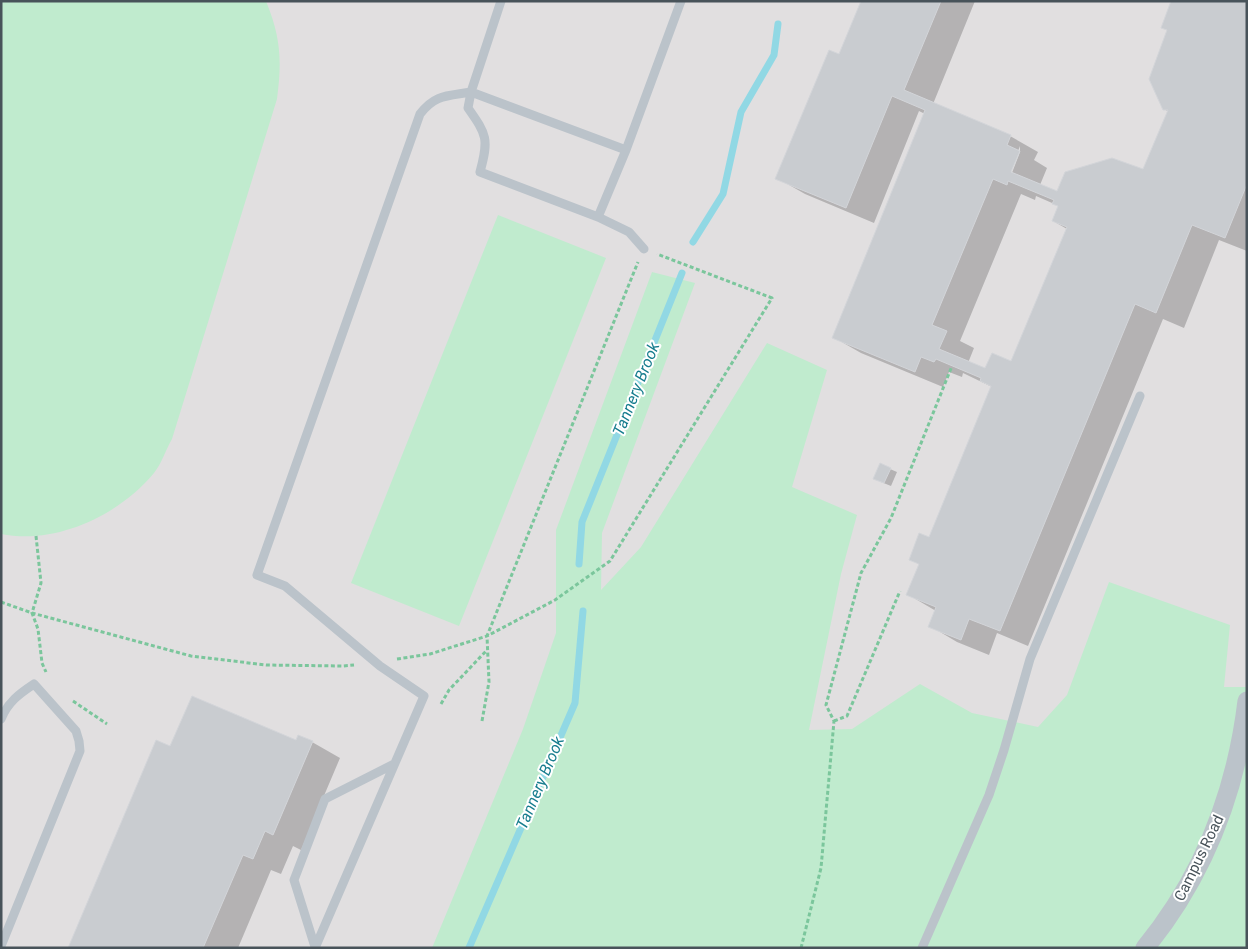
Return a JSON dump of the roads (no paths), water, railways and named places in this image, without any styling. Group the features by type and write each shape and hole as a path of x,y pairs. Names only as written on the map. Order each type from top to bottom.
{"street":[{"name":"Campus Road","path":"1145,948 1179,900 1213,835 1231,784 1247,702"}],"lane":[{"path":"501,1 471,92 468,108 483,130 486,151 480,172 598,217 629,232 644,249"},
{"path":"598,217 626,150 681,1"},
{"path":"315,948 424,696 380,666 284,586 257,575 420,114 429,102 441,97 471,92 626,150"},
{"path":"922,948 989,795 1030,659 1140,396"},
{"path":"1,719 6,707 19,694 34,684 76,732 80,751 1,946"},
{"path":"315,948 294,880 324,799 394,764"}],"waterway":[{"name":"Tannery Brook","path":"693,242 723,194 741,112 774,55 778,24"},
{"name":"Tannery Brook","path":"579,564 582,522 682,273"},
{"name":"Tannery Brook","path":"469,948 575,703 583,611"}]}
